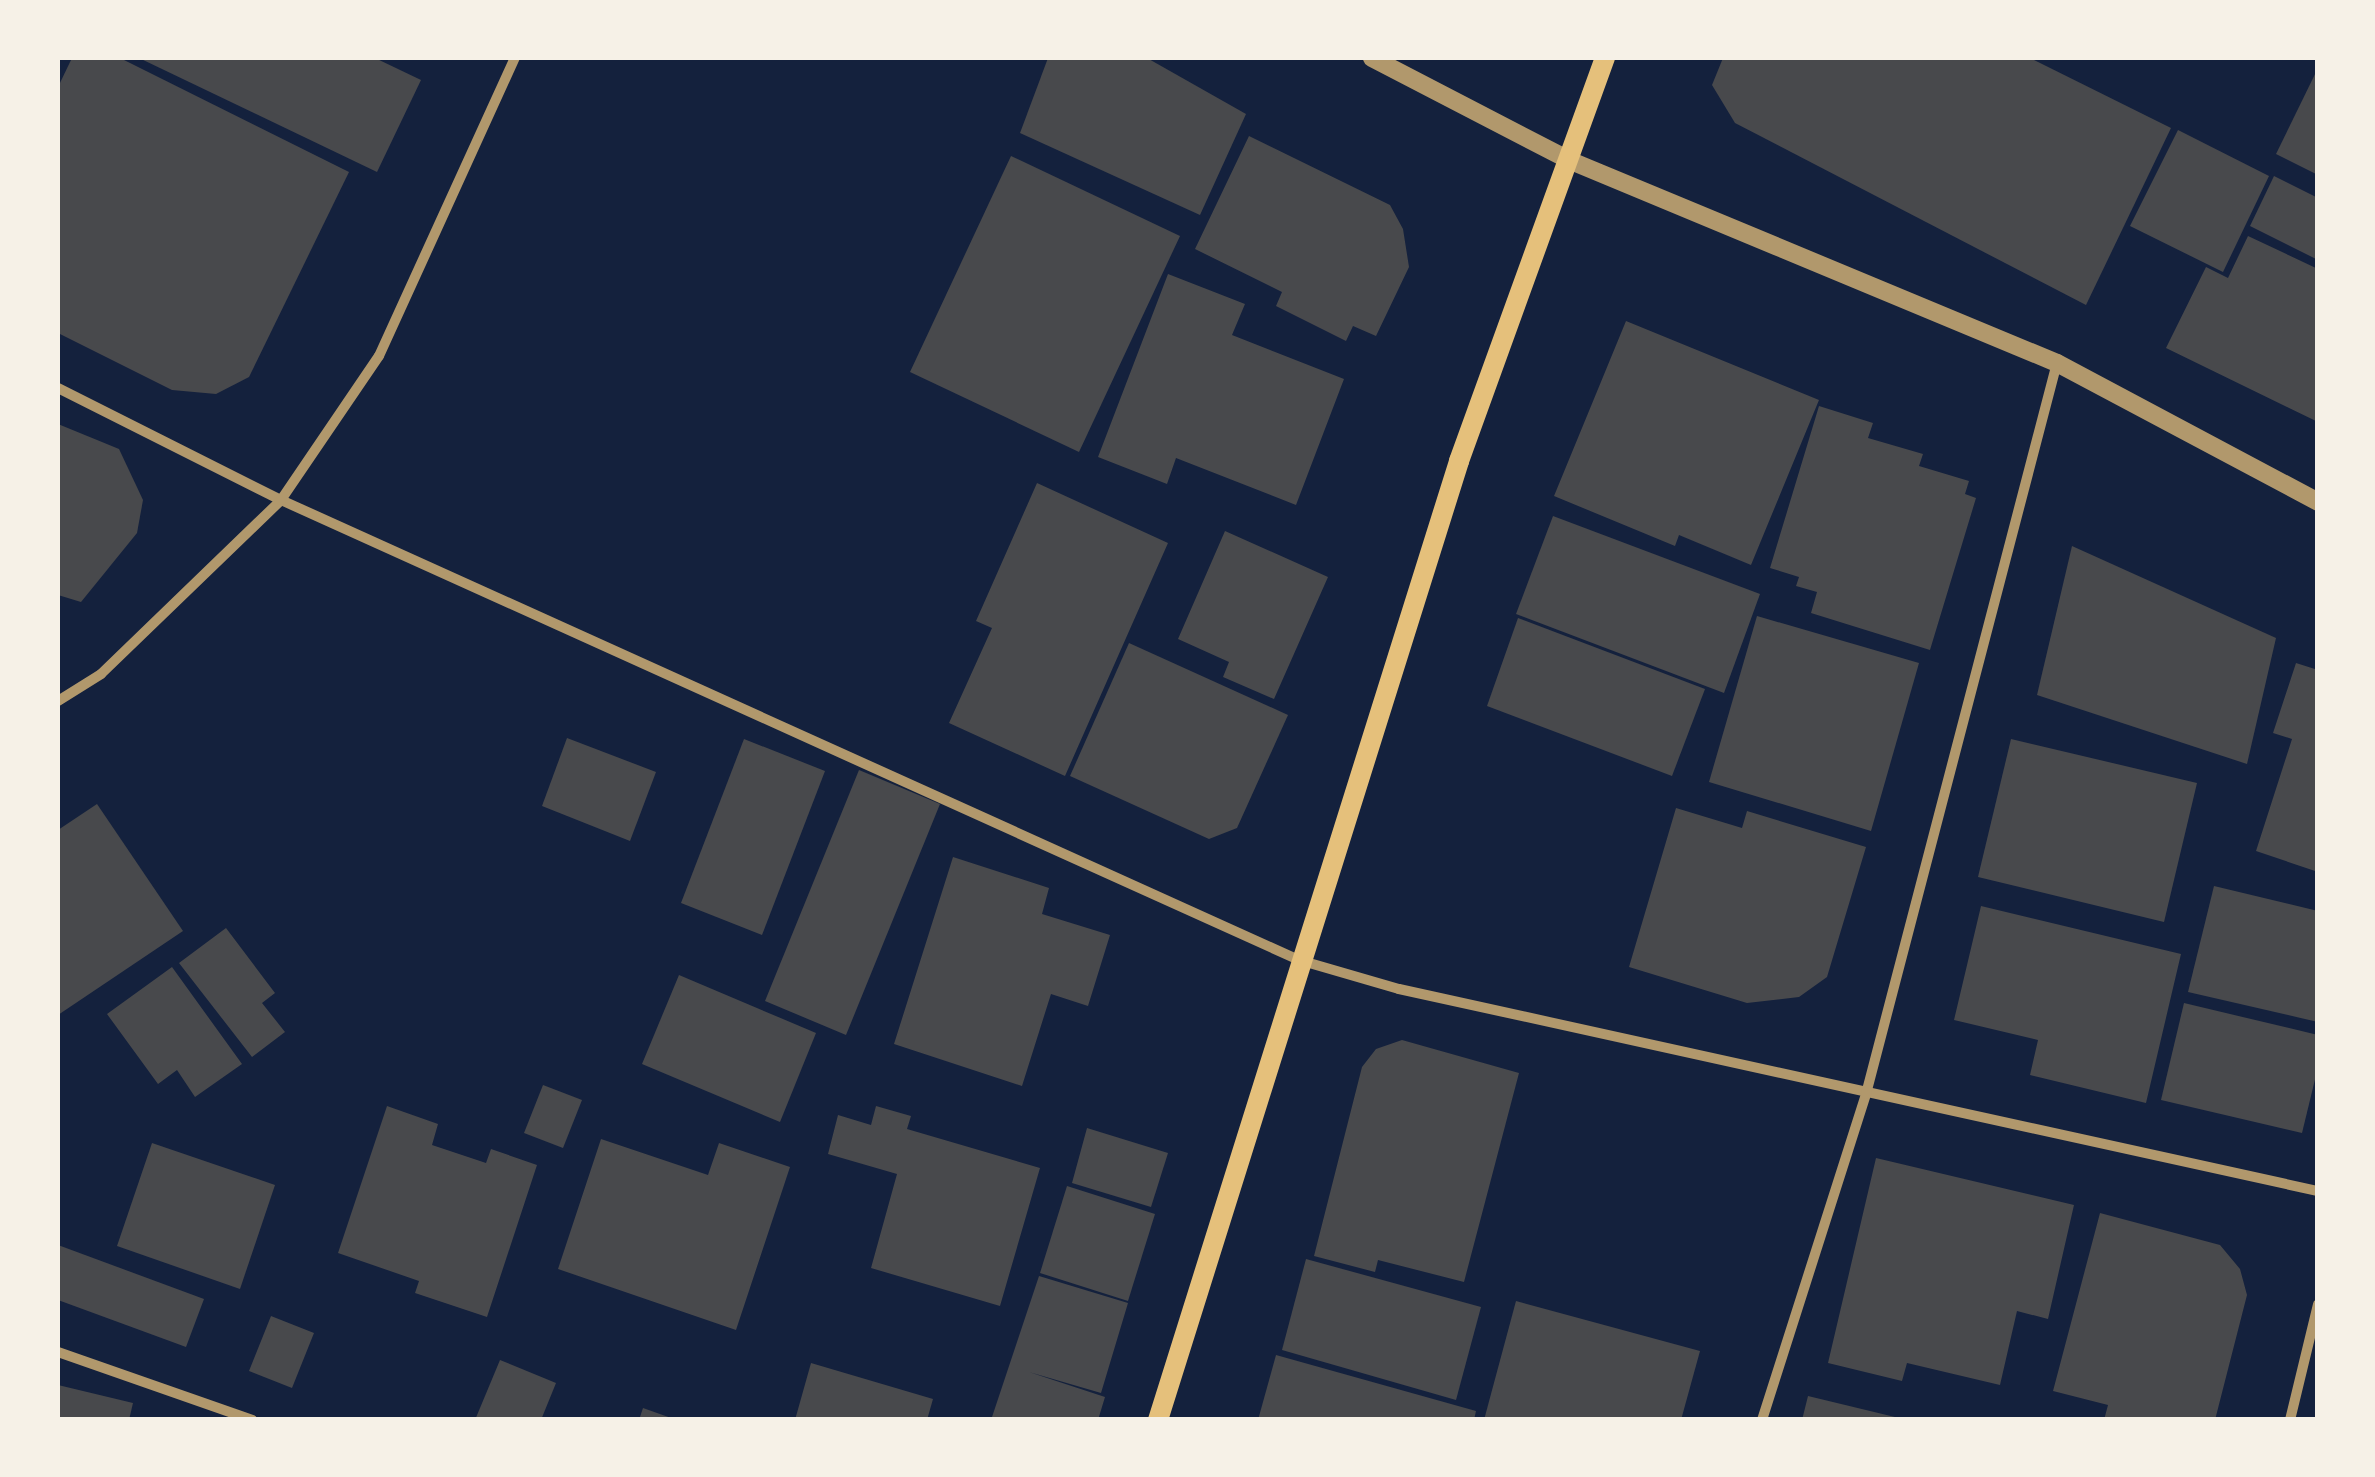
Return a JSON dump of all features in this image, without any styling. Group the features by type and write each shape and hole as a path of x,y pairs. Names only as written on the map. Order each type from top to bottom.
{"main road":[{"path":"1158,1420 1466,442 1605,58"}],"street":[{"path":"58,701 101,674 281,500 379,356 515,58"},
{"path":"1372,58 1570,162 2057,363 2318,502"},
{"path":"1762,1420 1866,1094 2057,363"},
{"path":"58,388 281,500 1300,960 1399,988 1866,1094 2318,1191"},
{"path":"2290,1420 2318,1304"},
{"path":"58,1352 252,1420"}],"building":[{"path":"72,58 120,58 349,172 249,377 216,394 172,390 58,333 58,87"},
{"path":"139,58 375,58 421,80 377,172"},
{"path":"1048,58 1147,58 1246,114 1200,215 1020,133"},
{"path":"1723,58 2030,58 2171,128 2086,305 1735,123 1712,85"},
{"path":"2318,68 2318,175 2276,154"},
{"path":"2178,130 2269,176 2223,272 2130,226"},
{"path":"1249,136 1390,205 1403,229 1409,267 1376,336 1353,326 1346,341 1276,306 1282,292 1195,249"},
{"path":"1011,156 1180,236 1079,452 910,372"},
{"path":"2274,176 2318,198 2318,260 2250,226"},
{"path":"2248,236 2318,269 2318,422 2166,348 2206,267 2228,278"},
{"path":"1168,274 1245,304 1232,335 1344,379 1296,505 1176,458 1167,484 1098,457"},
{"path":"1626,321 1819,400 1751,565 1679,535 1675,546 1554,496"},
{"path":"1819,406 1873,423 1868,438 1923,454 1919,466 1969,481 1965,494 1976,498 1930,650 1811,613 1817,592 1796,586 1799,577 1770,568"},
{"path":"58,424 119,449 143,500 137,533 81,602 58,595"},
{"path":"1037,483 1168,543 1065,776 949,723 992,628 976,621"},
{"path":"1553,516 1760,594 1724,693 1516,614"},
{"path":"1225,531 1328,577 1274,699 1223,677 1229,662 1178,639"},
{"path":"2072,546 2276,638 2247,764 2037,695"},
{"path":"1757,616 1919,663 1871,831 1709,782"},
{"path":"1518,618 1705,689 1672,776 1487,706"},
{"path":"1129,643 1288,715 1237,828 1209,839 1070,776"},
{"path":"2296,663 2318,670 2318,872 2256,851 2292,739 2273,733"},
{"path":"567,738 656,772 630,841 542,806"},
{"path":"744,739 825,771 762,935 681,903"},
{"path":"2011,739 2197,783 2164,922 1978,877"},
{"path":"859,770 940,804 846,1035 765,1001"},
{"path":"97,804 183,931 58,1015 58,830"},
{"path":"1676,808 1742,828 1747,811 1866,847 1827,977 1799,997 1747,1003 1629,967"},
{"path":"953,857 1049,888 1042,914 1110,935 1088,1006 1051,994 1022,1086 894,1044"},
{"path":"2214,886 2318,911 2318,1022 2188,992"},
{"path":"1981,906 2181,954 2146,1103 2030,1075 2038,1040 1954,1020"},
{"path":"226,928 275,993 262,1003 285,1032 252,1057 179,963"},
{"path":"172,967 242,1064 195,1097 177,1070 158,1084 107,1014"},
{"path":"679,975 816,1033 780,1122 642,1064"},
{"path":"2184,1003 2318,1035 2318,1067 2302,1133 2161,1100"},
{"path":"1402,1040 1519,1073 1464,1282 1378,1260 1375,1272 1314,1256 1362,1067 1376,1049"},
{"path":"543,1085 582,1100 563,1148 524,1133"},
{"path":"387,1106 438,1124 432,1145 486,1163 491,1149 537,1165 487,1317 415,1293 419,1281 338,1253"},
{"path":"876,1106 911,1116 907,1129 1040,1168 1000,1306 871,1268 897,1174 828,1154 838,1115 871,1125"},
{"path":"1087,1128 1168,1153 1151,1207 1072,1183"},
{"path":"601,1139 708,1175 719,1143 790,1167 736,1330 558,1269"},
{"path":"152,1143 275,1185 240,1289 117,1246"},
{"path":"1876,1158 2074,1205 2048,1319 2017,1311 2000,1385 1907,1363 1902,1381 1828,1363"},
{"path":"1067,1186 1155,1214 1128,1301 1040,1273"},
{"path":"2100,1213 2220,1245 2240,1269 2247,1295 2215,1420 2104,1420 2108,1405 2053,1391"},
{"path":"58,1245 204,1299 186,1347 58,1300"},
{"path":"1306,1259 1481,1307 1456,1400 1282,1350"},
{"path":"1039,1276 1128,1303 1101,1393 1029,1372 1105,1397 1098,1420 991,1420"},
{"path":"1516,1301 1700,1351 1681,1420 1484,1420"},
{"path":"271,1316 314,1333 292,1388 249,1371"},
{"path":"1276,1355 1476,1411 1474,1420 1258,1420"},
{"path":"500,1360 556,1383 541,1420 475,1420"},
{"path":"811,1363 933,1399 927,1420 795,1420"},
{"path":"58,1385 133,1403 129,1420 58,1420"},
{"path":"1808,1396 1899,1418 1899,1420 1802,1420"},
{"path":"643,1408 674,1419 674,1420 639,1420"}]}
